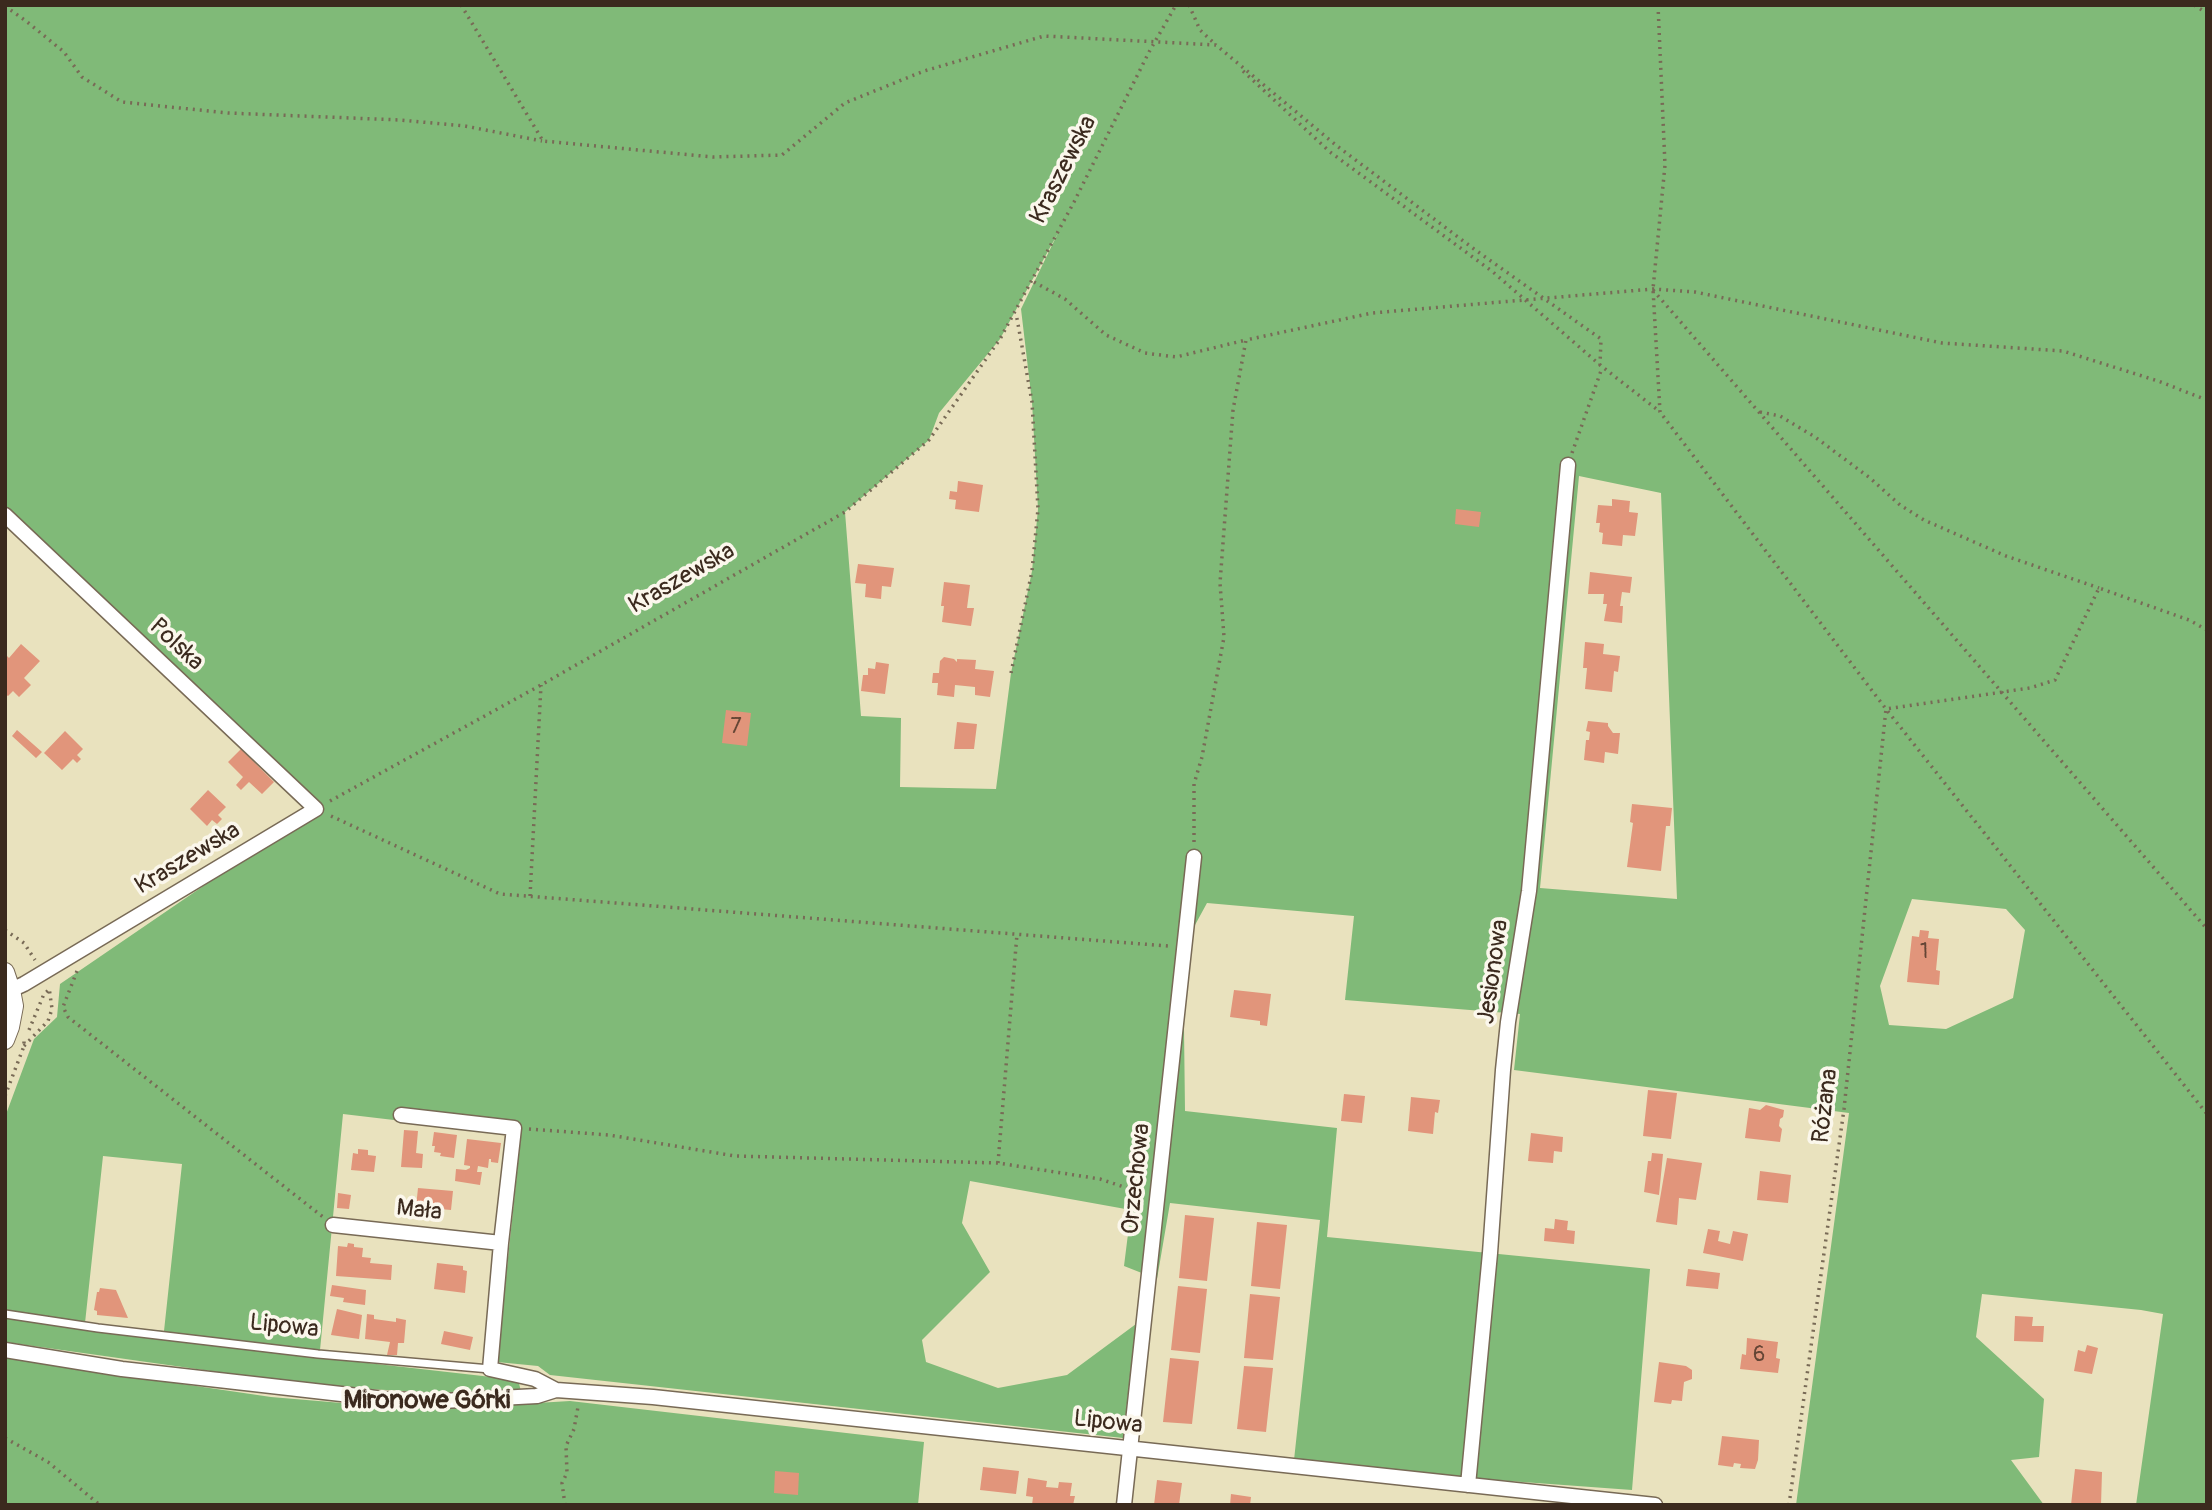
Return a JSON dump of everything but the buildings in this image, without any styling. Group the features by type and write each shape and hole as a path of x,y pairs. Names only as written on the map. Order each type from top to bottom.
{"street":[{"name":"Jesionowa","path":"1468,1485 1490,1254 1503,1070 1529,891 1568,465"},
{"name":"Polska","path":"5,515 316,809"},
{"name":"Kraszewska","path":"8,981 44,972 316,809"},
{"name":"Orzechowa","path":"1124,1505 1194,858"},
{"path":"5,1040 13,1018 14,1006 8,981"},
{"path":"401,1115 514,1128 490,1369"},
{"name":"Mała","path":"333,1225 501,1242"},
{"name":"Lipowa","path":"5,1350 122,1369 385,1399 442,1401 537,1396 556,1390 653,1397 1655,1505"},
{"name":"Lipowa","path":"490,1369 536,1379 556,1390"}],"lane":[{"name":"Lipowa","path":"5,1314 318,1354 490,1369"}],"path":[{"path":"461,5 543,141"},
{"name":"Kraszewska","path":"316,809 845,512 929,440 1000,339 1176,5"},
{"path":"1189,5 1200,30 1330,152 1493,272 1601,367 1660,412 1886,709 2207,1114"},
{"path":"1658,5 1665,165 1653,289 1660,412"},
{"path":"2194,5 2207,13"},
{"path":"5,6 64,52 82,77 122,103 228,113 400,120 465,127 543,141 713,157 782,155 845,103 924,71 1044,36 1216,45 1337,146 1474,250 1601,339 1601,367 1568,465"},
{"path":"1034,282 1065,299 1106,335 1145,353 1176,357 1372,313 1653,289 1695,292 1942,343 2063,351 2158,381 2207,400"},
{"path":"1653,289 2207,929"},
{"path":"1011,673 1032,571 1038,509 1032,402 1015,310"},
{"path":"1194,858 1194,784 1202,757 1224,637 1220,583 1233,410 1246,340"},
{"path":"1758,411 1780,416 1815,437 1870,478 1900,505 1924,520 2006,556 2189,620 2207,630"},
{"path":"1886,709 2002,693 2055,680 2099,588"},
{"path":"530,896 541,685"},
{"name":"Różana","path":"1789,1505 1844,1109 1886,709"},
{"path":"316,809 500,894 1183,947"},
{"path":"5,930 24,943 44,972 50,989 52,1009 48,1021 24,1046"},
{"path":"998,1163 1017,934"},
{"path":"69,957 77,970 63,1007 68,1017 333,1225"},
{"path":"5,1096 24,1040 44,994 54,985"},
{"path":"514,1128 609,1135 735,1156 998,1163 1100,1180 1158,1198"},
{"path":"565,1505 562,1483 567,1473 566,1446 573,1429 580,1391"},
{"path":"5,1438 48,1462 100,1505"}],"green space":[{"path":"5,5 2207,5 2207,1505 2136,1505 2163,1314 1982,1294 1976,1337 2044,1399 2039,1457 2011,1460 2044,1505 1796,1505 1849,1113 1514,1070 1520,1014 1345,1000 1354,916 1207,903 1183,947 1185,1111 1337,1128 1327,1237 1650,1269 1632,1490 1468,1478 1294,1460 1320,1220 1170,1203 1157,1279 1124,1266 1131,1210 970,1181 962,1223 990,1272 922,1340 926,1362 998,1388 1067,1375 1136,1324 1123,1438 550,1375 538,1366 497,1362 521,1135 343,1114 320,1350 315,1357 518,1380 521,1391 456,1394 317,1386 5,1342 5,1117 34,1039 57,1017 60,984 316,809 5,517","holes":["1058,233 1021,309 1032,402 1038,509 1032,571 1011,673 996,789 900,787 901,718 861,716 845,512 929,440 939,413 1000,339","1579,476 1661,493 1677,899 1540,888","1912,899 2006,909 2025,930 2013,998 1946,1029 1889,1025 1880,986","103,1156 182,1164 164,1331 85,1323"]},
{"path":"5,1358 271,1397 389,1407 454,1408 570,1401 924,1442 918,1505 5,1505"}],"district":[{"name":"Mironowe Górki","path":"427,1401"}]}
